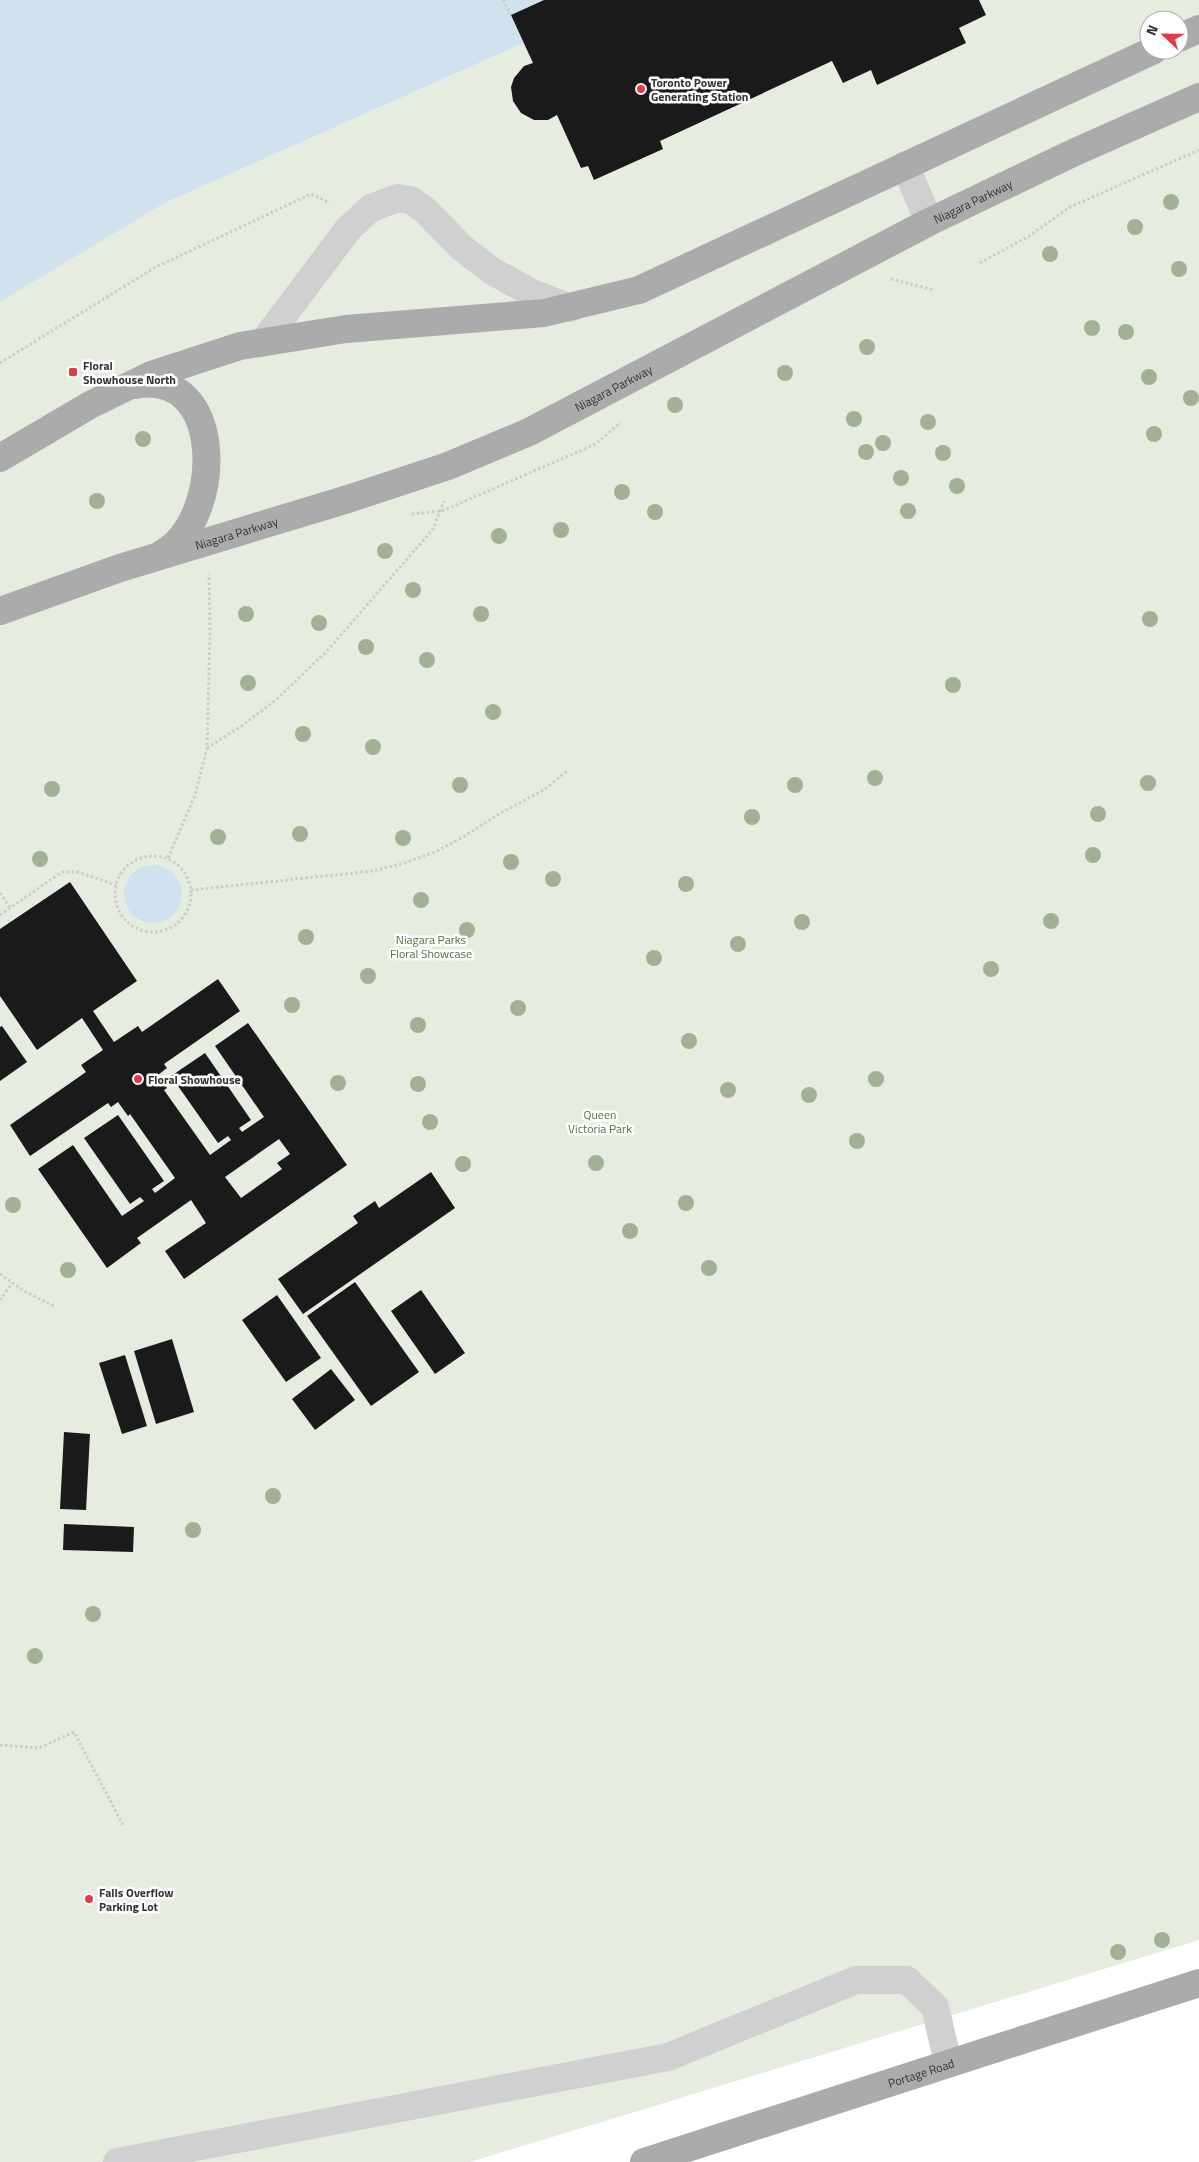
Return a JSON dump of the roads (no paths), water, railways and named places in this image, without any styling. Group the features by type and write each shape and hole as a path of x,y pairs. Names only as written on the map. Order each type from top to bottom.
{"main road":[{"path":"0,458 90,405 128,386 181,364 264,340 346,329 492,319 571,308 639,290 1139,57"},
{"name":"Niagara Parkway","path":"0,610 153,559 448,466 529,432 929,222 1075,152 1199,97"},
{"path":"128,386 156,383 172,389 187,400 203,428 205,438 206,474 202,496 193,519 181,540 153,559"},
{"name":"Portage Road","path":"644,2162 1199,1983"}],"street":[{"path":"906,165 929,222"},
{"path":"264,340 349,228 371,208 398,198 411,200 439,222 462,248 492,271 532,294 571,308"},
{"path":"117,2162 668,2057 856,1980 907,1980 934,2007 948,2063"}],"water":[{"path":"0,0 544,0 511,15 524,43 165,203 0,302"},
{"path":"153,865 164,867 174,873 180,883 182,894 180,905 174,915 164,921 153,923 142,921 132,915 126,905 124,894 126,883 132,873 142,867"}],"place":[{"name":"Toronto Power Generating Station","path":"641,89"},
{"name":"Floral Showhouse North","path":"73,372"},
{"name":"Floral Showhouse","path":"138,1079"},
{"name":"Falls Overflow Parking Lot","path":"89,1899"}],"park label":[{"name":"Niagara Parks Floral Showcase","path":"431,946"},
{"name":"Queen Victoria Park","path":"600,1121"}]}
